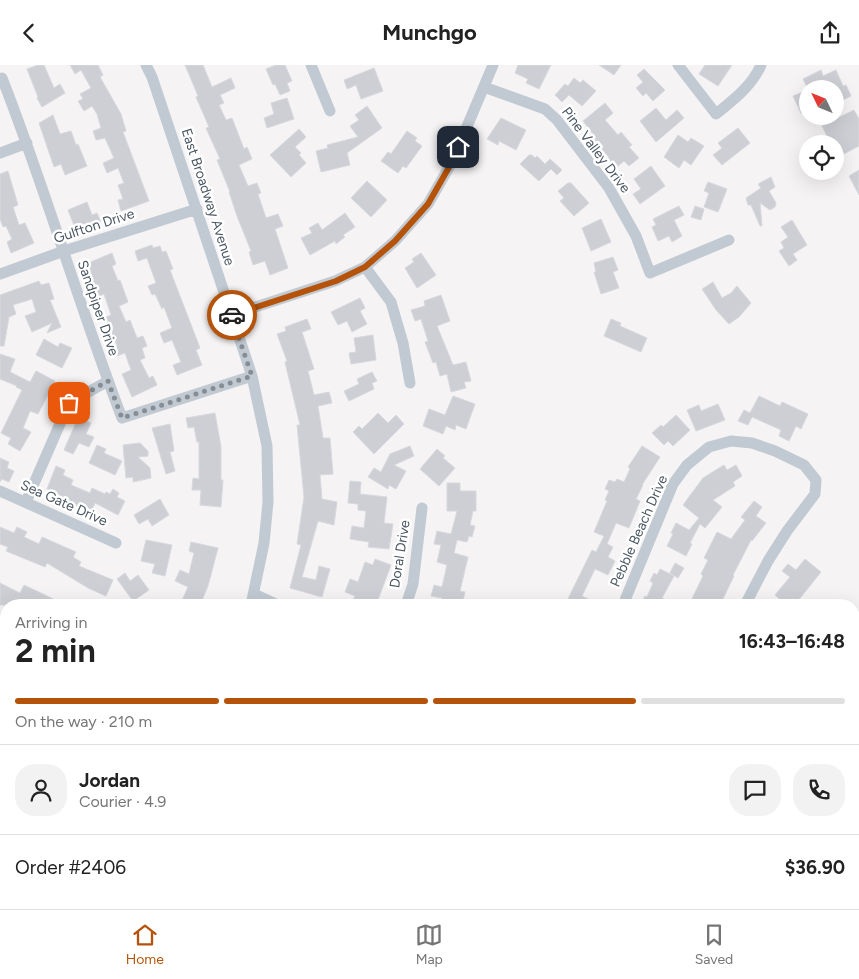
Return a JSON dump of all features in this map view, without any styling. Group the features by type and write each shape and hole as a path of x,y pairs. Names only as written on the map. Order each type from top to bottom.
{"street":[{"name":"East Broadway Avenue","path":"146,65 152,77 197,209 252,376 267,446 268,502 264,543 252,599"},
{"path":"311,65 330,111"},
{"path":"231,315 336,281 365,267 395,241 428,204 452,162 493,65"},
{"path":"678,65 716,114 756,78 761,65"},
{"name":"Sandpiper Drive","path":"2,78 27,143 88,328 122,418 252,376"},
{"name":"Pine Valley Drive","path":"484,87 545,109 557,120 610,188 636,236 650,273 730,240"},
{"path":"0,153 27,143"},
{"name":"Gulfton Drive","path":"0,274 64,251 197,209"},
{"path":"365,267 391,302 403,343 410,383"},
{"path":"26,502 69,403 108,381"},
{"name":"Pebble Beach Drive","path":"625,599 673,484 687,465 709,447 731,441 752,443 775,451 804,465 816,480 815,494 787,531 768,561 748,599"},
{"name":"Sea Gate Drive","path":"0,491 116,543"},
{"name":"Doral Drive","path":"408,599 413,584 422,508"}],"building":[{"path":"44,65 54,88 60,84 65,93 42,107 27,69"},
{"path":"70,65 98,65 103,75 100,77 121,114 126,131 123,132 149,201 121,211 118,200 123,199 118,185 124,183 118,168 107,173 103,163 114,158 105,138 96,140 93,131 101,128 97,114 92,106 84,111 78,101 83,99 80,94 91,88 81,70 75,74"},
{"path":"185,65 203,65 212,87 231,78 235,88 220,95 224,103 219,105 226,120 232,118 244,149 247,147 252,159 239,165 248,186 257,183 261,193 258,194 266,218 278,214 283,226 275,229 288,268 270,275 265,261 253,265 249,252 251,251 217,160 220,159 206,128 209,127"},
{"path":"276,65 285,65 292,81 287,83 290,91 280,95 266,69"},
{"path":"518,65 551,65 539,89 526,83 528,79 515,73"},
{"path":"599,65 621,65 614,75"},
{"path":"705,65 732,65 718,86 699,74"},
{"path":"374,68 383,91 361,99 356,85 347,89 344,80"},
{"path":"644,69 665,90 653,101 646,93 643,96 636,88 643,82 637,75"},
{"path":"821,70 823,76 836,70 840,80 804,80"},
{"path":"574,78 580,83 583,80 596,91 582,106 569,95 562,102 555,95 565,84 568,86"},
{"path":"846,85 851,96 844,100 844,86"},
{"path":"799,94 799,109 793,96"},
{"path":"287,98 294,119 267,128 264,118 274,114 271,103"},
{"path":"605,103 613,113 605,120 618,135 621,132 632,145 629,147 639,158 629,166 624,161 616,168 609,157 590,136 593,134 583,121"},
{"path":"367,106 382,128 347,153 350,165 321,172 316,151 328,148 327,145 358,137 350,126 359,120 355,115"},
{"path":"656,108 666,120 677,110 684,118 656,142 640,121"},
{"path":"854,110 859,119 859,146 844,154 844,135 826,135 822,126 844,125 844,115"},
{"path":"53,115 60,134 71,131 87,166 65,175 61,164 54,167 39,123"},
{"path":"501,118 526,130 516,150 499,141 498,145 487,139"},
{"path":"738,128 750,143 722,165 713,155 722,148 718,143"},
{"path":"299,129 306,137 295,147 301,153 299,155 306,163 291,177 270,155"},
{"path":"407,131 417,138 415,141 422,146 406,168 403,166 398,173 381,161 388,152 391,154"},
{"path":"678,135 688,142 691,138 704,146 691,165 684,160 679,168 664,157"},
{"path":"529,155 535,158 537,156 545,164 550,159 562,170 557,175 551,169 539,181 520,164"},
{"path":"651,166 665,186 640,204 633,194 641,189 634,179"},
{"path":"859,170 859,195 849,176"},
{"path":"8,171 18,205 13,207 19,225 25,223 34,243 11,253 7,242 12,239 6,226 3,227 0,219 0,174"},
{"path":"771,177 775,187 769,191 776,203 775,207 770,210 760,203 762,226 760,226 746,198 761,188 758,184"},
{"path":"367,181 387,200 371,217 351,198"},
{"path":"708,182 727,189 718,212 704,207 709,193 704,191"},
{"path":"568,183 571,183 589,203 574,216 560,201 564,198 558,191"},
{"path":"87,202 92,215 97,213 101,222 77,233 68,210"},
{"path":"679,206 684,215 674,220 682,236 672,242 669,236 658,241 652,227 656,225 653,219"},
{"path":"695,206 704,209 701,220 691,217"},
{"path":"345,213 355,227 343,235 345,237 336,244 335,241 310,255 301,238 312,233 309,228 318,223 322,230"},
{"path":"601,219 611,242 591,251 582,228"},
{"path":"792,220 807,245 793,254 797,260 789,266 779,251 784,248 781,242 788,237 781,227"},
{"path":"152,245 153,248 160,246 162,252 166,251 173,269 170,270 200,348 196,350 202,365 177,375 173,365 181,362 172,340 164,343 160,333 172,328 164,307 162,309 155,294 152,295 148,286 156,283 147,258 138,261 135,251"},
{"path":"112,253 116,264 112,266 118,281 120,280 128,302 119,306 126,322 130,320 137,338 143,336 147,346 142,348 145,358 140,360 149,378 153,376 157,385 132,397 122,374 131,370 125,353 117,356 113,347 117,346 106,317 111,315 104,294 97,297 86,264"},
{"path":"421,253 436,275 417,288 405,268 414,262 412,259"},
{"path":"613,257 618,270 613,272 619,288 601,294 594,272 596,272 594,263"},
{"path":"39,281 41,285 49,283 54,299 50,300 61,327 47,333 52,323 32,332 25,316 36,312 32,299 13,305 16,314 9,317 4,346 0,346 0,295"},
{"path":"713,282 722,298 731,293 737,286 751,303 739,317 729,324 716,310 702,289"},
{"path":"441,295 450,321 437,326 453,365 466,362 471,381 464,382 466,388 451,392 447,374 440,376 436,362 433,363 425,342 428,341 421,319 415,321 411,310 425,306 424,301"},
{"path":"360,298 365,308 360,311 367,324 352,332 347,321 338,325 331,312"},
{"path":"307,319 311,329 302,332 314,369 308,371 314,395 329,392 332,403 318,406 323,438 330,438 333,474 320,475 322,499 337,502 334,525 318,521 302,577 316,580 319,566 330,569 322,597 290,588 301,545 297,544 304,497 297,425 300,425 285,362 287,361 277,334 286,331 285,327"},
{"path":"611,319 621,323 620,326 647,338 641,352 604,336"},
{"path":"373,335 376,360 351,364 349,353 356,352 354,338"},
{"path":"44,339 58,347 60,343 72,348 62,368 36,355"},
{"path":"0,354 15,359 10,372 30,382 36,371 55,381 38,414 30,411 23,428 31,432 20,451 8,444 11,438 1,433 22,390 0,379"},
{"path":"372,372 377,381 372,383 374,389 349,401 344,391 359,384 357,379"},
{"path":"453,396 475,404 466,429 456,425 455,430 446,426 443,434 423,426 429,409 445,415"},
{"path":"759,396 780,406 782,402 808,414 801,429 796,426 789,441 779,436 781,430 752,417 748,425 738,421 744,410 750,413"},
{"path":"718,404 725,420 696,431 687,410 699,405 701,411"},
{"path":"215,413 221,447 221,480 223,480 221,507 200,505 201,490 192,490 193,478 199,479 199,442 197,442 194,427 188,428 186,418"},
{"path":"378,413 388,423 396,415 404,424 374,454 353,432 359,426 362,429"},
{"path":"676,415 690,430 673,446 668,441 664,445 652,433 661,425 663,427"},
{"path":"78,418 91,423 86,434 94,437 89,447 79,443 73,454 64,450"},
{"path":"170,424 174,451 170,452 175,471 166,474 152,428"},
{"path":"140,443 148,451 148,456 138,457 150,468 151,478 133,482 133,477 126,478 123,445"},
{"path":"97,445 106,449 104,453 122,461 115,475 89,463"},
{"path":"410,446 414,456 394,465 406,471 396,489 389,485 388,489 368,477 374,468 381,472 390,454"},
{"path":"642,446 660,457 642,485 636,499 640,501 629,528 616,523 607,544 613,547 608,557 615,561 608,575 595,569 582,596 588,599 568,599 592,550 596,552 604,536 594,532 607,501 605,500 609,491 605,489 609,480 615,482 617,479 624,482 630,469 628,467"},
{"path":"437,449 445,456 443,458 455,468 439,486 420,469"},
{"path":"0,458 9,462 7,468 14,471 9,482 2,479 0,482"},
{"path":"724,465 727,470 736,465 742,476 733,482 735,486 713,500 722,507 705,528 700,524 690,543 692,544 686,556 667,546 676,523 689,530 699,518 683,505 703,478"},
{"path":"56,466 65,470 63,475 73,480 71,485 90,493 92,488 105,494 106,492 110,494 113,489 119,493 117,497 125,501 118,515 95,503 91,512 57,496 58,494 47,489"},
{"path":"350,481 361,482 360,494 387,497 384,523 393,524 389,549 368,547 369,542 350,539 352,526 364,528 366,511 358,510 358,504 348,503"},
{"path":"447,483 460,483 460,491 476,491 476,511 473,511 470,525 475,526 472,537 469,536 467,542 457,540 454,553 468,557 460,591 465,592 463,599 442,599 431,596 434,585 442,587 447,565 437,562 441,545 434,544 437,531 451,534 457,511 447,511"},
{"path":"160,499 169,515 152,526 148,519 139,524 134,515"},
{"path":"754,501 762,507 756,516 766,523 751,540 723,599 692,599 708,560 704,558 717,532 731,539 745,520 741,517"},
{"path":"0,527 14,533 17,527 27,532 24,537 39,544 42,537 76,552 73,557 81,562 79,566 113,580 106,596 88,588 47,563 45,567 6,551 8,547 0,544"},
{"path":"146,540 172,545 165,576 152,573 155,564 141,561"},
{"path":"191,542 218,548 203,599 183,599 188,587 175,581 180,570 189,574 194,553 189,551"},
{"path":"375,559 391,565 378,599 354,599 355,596 345,592 350,579 358,582 365,562 373,565"},
{"path":"805,559 821,572 799,599 779,599 775,595 790,577 782,571 788,564 796,570"},
{"path":"675,563 684,568 678,578 670,573"},
{"path":"660,569 674,576 662,598 664,599 644,599 645,596 647,597 653,583 650,581 654,573 657,575"},
{"path":"125,573 130,581 138,575 149,590 136,599 132,599 117,579"},
{"path":"0,583 20,593 24,585 53,599 0,599"}],"way so far":[{"path":"69,403 108,381 122,418 252,376 232,315"}],"route":[{"path":"232,315 336,281 365,267 395,241 428,204 452,162 458,147"}]}
